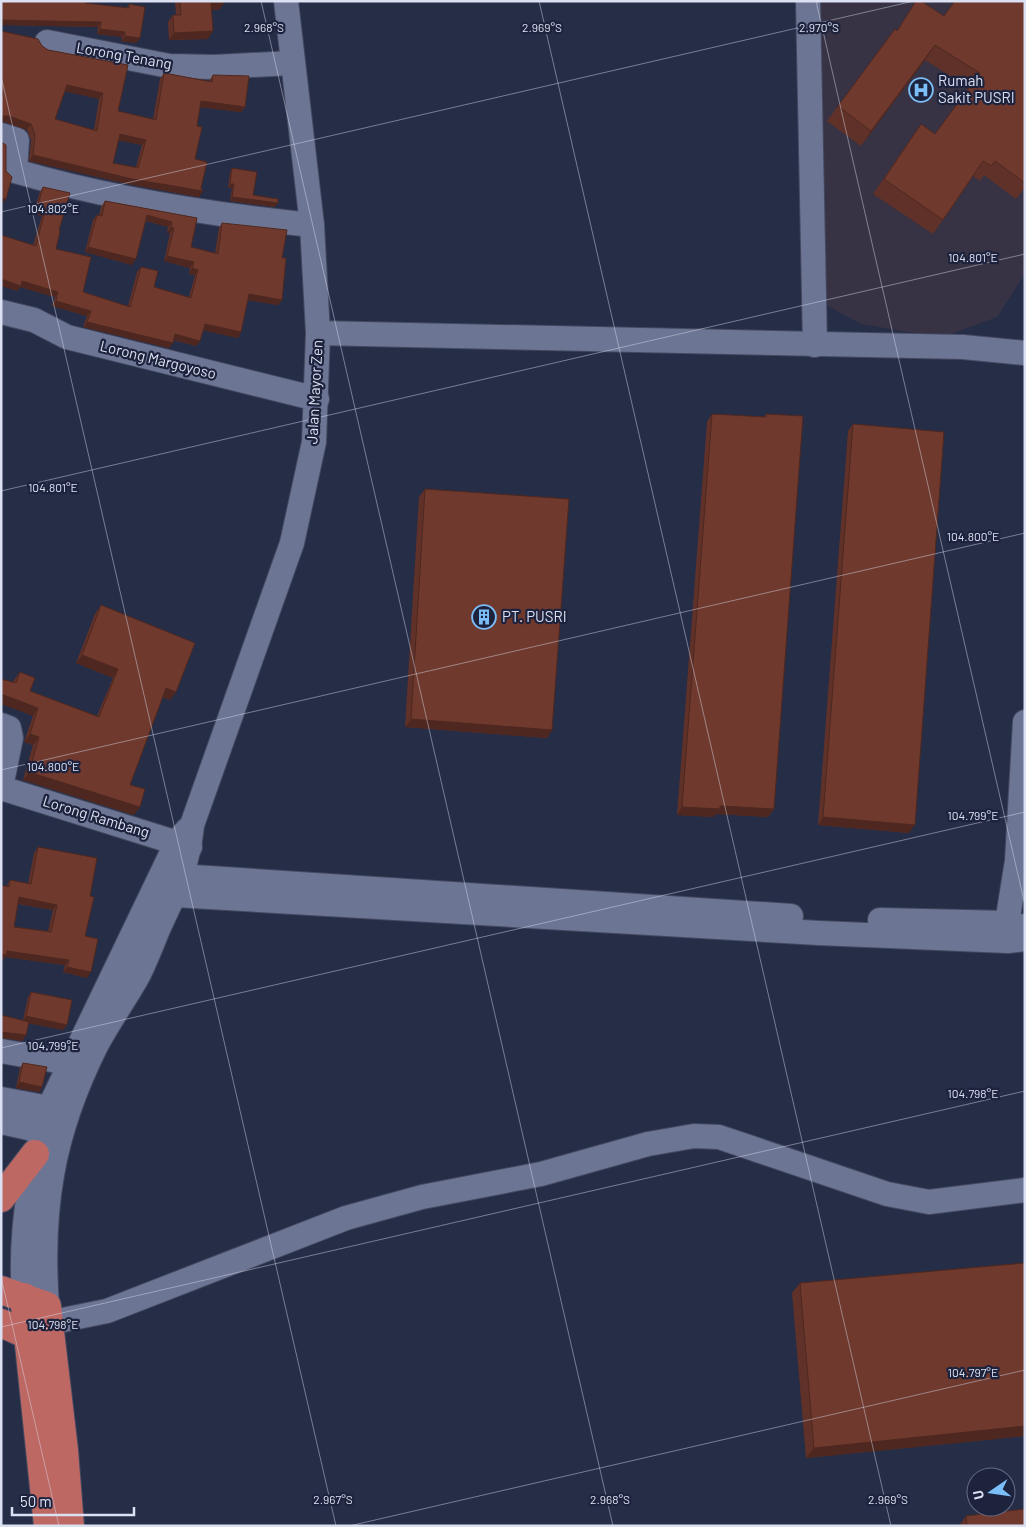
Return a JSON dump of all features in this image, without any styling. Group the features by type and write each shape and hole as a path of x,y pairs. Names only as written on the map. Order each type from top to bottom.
{"highway":[{"path":"1,1198 38,1142"},
{"path":"1,1323 33,1316"},
{"path":"33,1316 48,1526"},
{"path":"33,1316 64,1450 70,1526"}],"street":[{"name":"Jalan Mayor Zen","path":"169,884 292,543 314,442 318,399 318,333 312,225 286,1"},
{"path":"808,1 815,345"},
{"name":"Lorong Tenang","path":"47,42 169,66 214,67 292,63"},
{"path":"1,135 17,140 15,171 72,187 251,219 312,225"},
{"name":"Lorong Margoyoso","path":"1,312 34,320 67,337 318,399"},
{"path":"318,333 962,348 1025,353"},
{"path":"169,884 828,919 1016,932 1017,860 1025,722"},
{"path":"1,725 9,728 11,738 1,787"},
{"name":"Lorong Rambang","path":"1,787 186,838"},
{"path":"33,1316 23,1235 38,1142 49,1108 69,1063 169,884"},
{"path":"33,1316 44,1270 46,1202 59,1136 96,1046 139,973 169,884"},
{"path":"1,1050 69,1063"},
{"path":"1,1099 49,1108"},
{"path":"1,1122 38,1142"},
{"path":"33,1316 107,1311 346,1218 422,1197 541,1174 648,1144 694,1136 719,1137 887,1194 929,1202 1025,1190"}],"shaded area":[{"name":"Rumah Sakit PUSRI","path":"817,1 1025,1 1025,274 997,317 951,334 915,333 861,324 826,305"}],"building":[{"path":"1,1 85,1 85,3 129,8 129,4 145,7 140,38 125,36 125,32 100,29 101,22 1,20"},
{"path":"180,1 224,1 224,3 211,3 213,31 174,33 173,15 181,15"},
{"path":"916,1 921,1 944,16 955,1 1021,1 1025,4 1025,183 995,161 991,166 983,161 943,220 884,179 921,124 935,134 980,73 935,45 871,131 838,106 895,29 897,31"},
{"path":"1,31 38,39 42,46 48,50 128,65 118,111 156,120 164,73 212,82 213,75 249,76 245,107 201,101 197,126 202,127 195,159 207,162 201,188 203,191 132,179 33,155 35,135 31,124 9,116 1,116 3,92 1,92","holes":["67,85 103,93 97,131 55,119","120,134 146,140 138,168 113,163"]},
{"path":"1,142 6,145 6,171 12,177 6,199 3,198 1,202"},
{"path":"232,168 257,172 253,195 278,199 278,203 232,197 234,184 230,184"},
{"path":"43,187 70,193 59,230 56,249 91,257 83,292 130,307 141,267 158,271 154,287 191,298 198,270 192,268 194,262 167,256 174,228 171,227 172,222 147,215 136,259 88,247 97,215 102,216 105,201 197,218 191,247 218,254 222,223 287,230 282,258 286,258 282,300 249,294 241,332 205,324 200,341 175,334 173,343 87,322 91,311 56,301 58,292 22,281 21,286 1,279 1,235 36,246 45,210 37,208"},
{"path":"712,414 766,417 766,414 803,416 774,809 720,806 720,809 682,807"},
{"path":"853,424 944,432 915,825 823,817"},
{"name":"PT. PUSRI","path":"425,489 569,499 552,730 411,719"},
{"path":"101,605 195,643 176,692 166,688 130,785 145,789 140,807 29,772 39,737 30,734 38,708 1,694 1,679 16,683 20,672 35,678 30,691 99,717 118,669 82,655"},
{"path":"38,847 97,858 90,896 94,897 85,936 98,939 91,972 67,967 69,960 7,951 6,955 1,954 1,885 9,887 10,880 31,884","holes":["19,897 57,905 51,932 14,927"]},
{"path":"31,992 72,1000 67,1025 26,1016"},
{"path":"1,1015 29,1022 26,1035 1,1032"},
{"path":"23,1063 47,1067 42,1087 19,1082"},
{"path":"1025,1263 1025,1426 814,1448 800,1283"},
{"path":"1025,1509 1025,1526 967,1526 966,1517 1016,1517 1016,1510"}],"place":[{"name":"Rumah Sakit PUSRI","path":"921,90"},
{"name":"PT. PUSRI","path":"484,617"}]}
